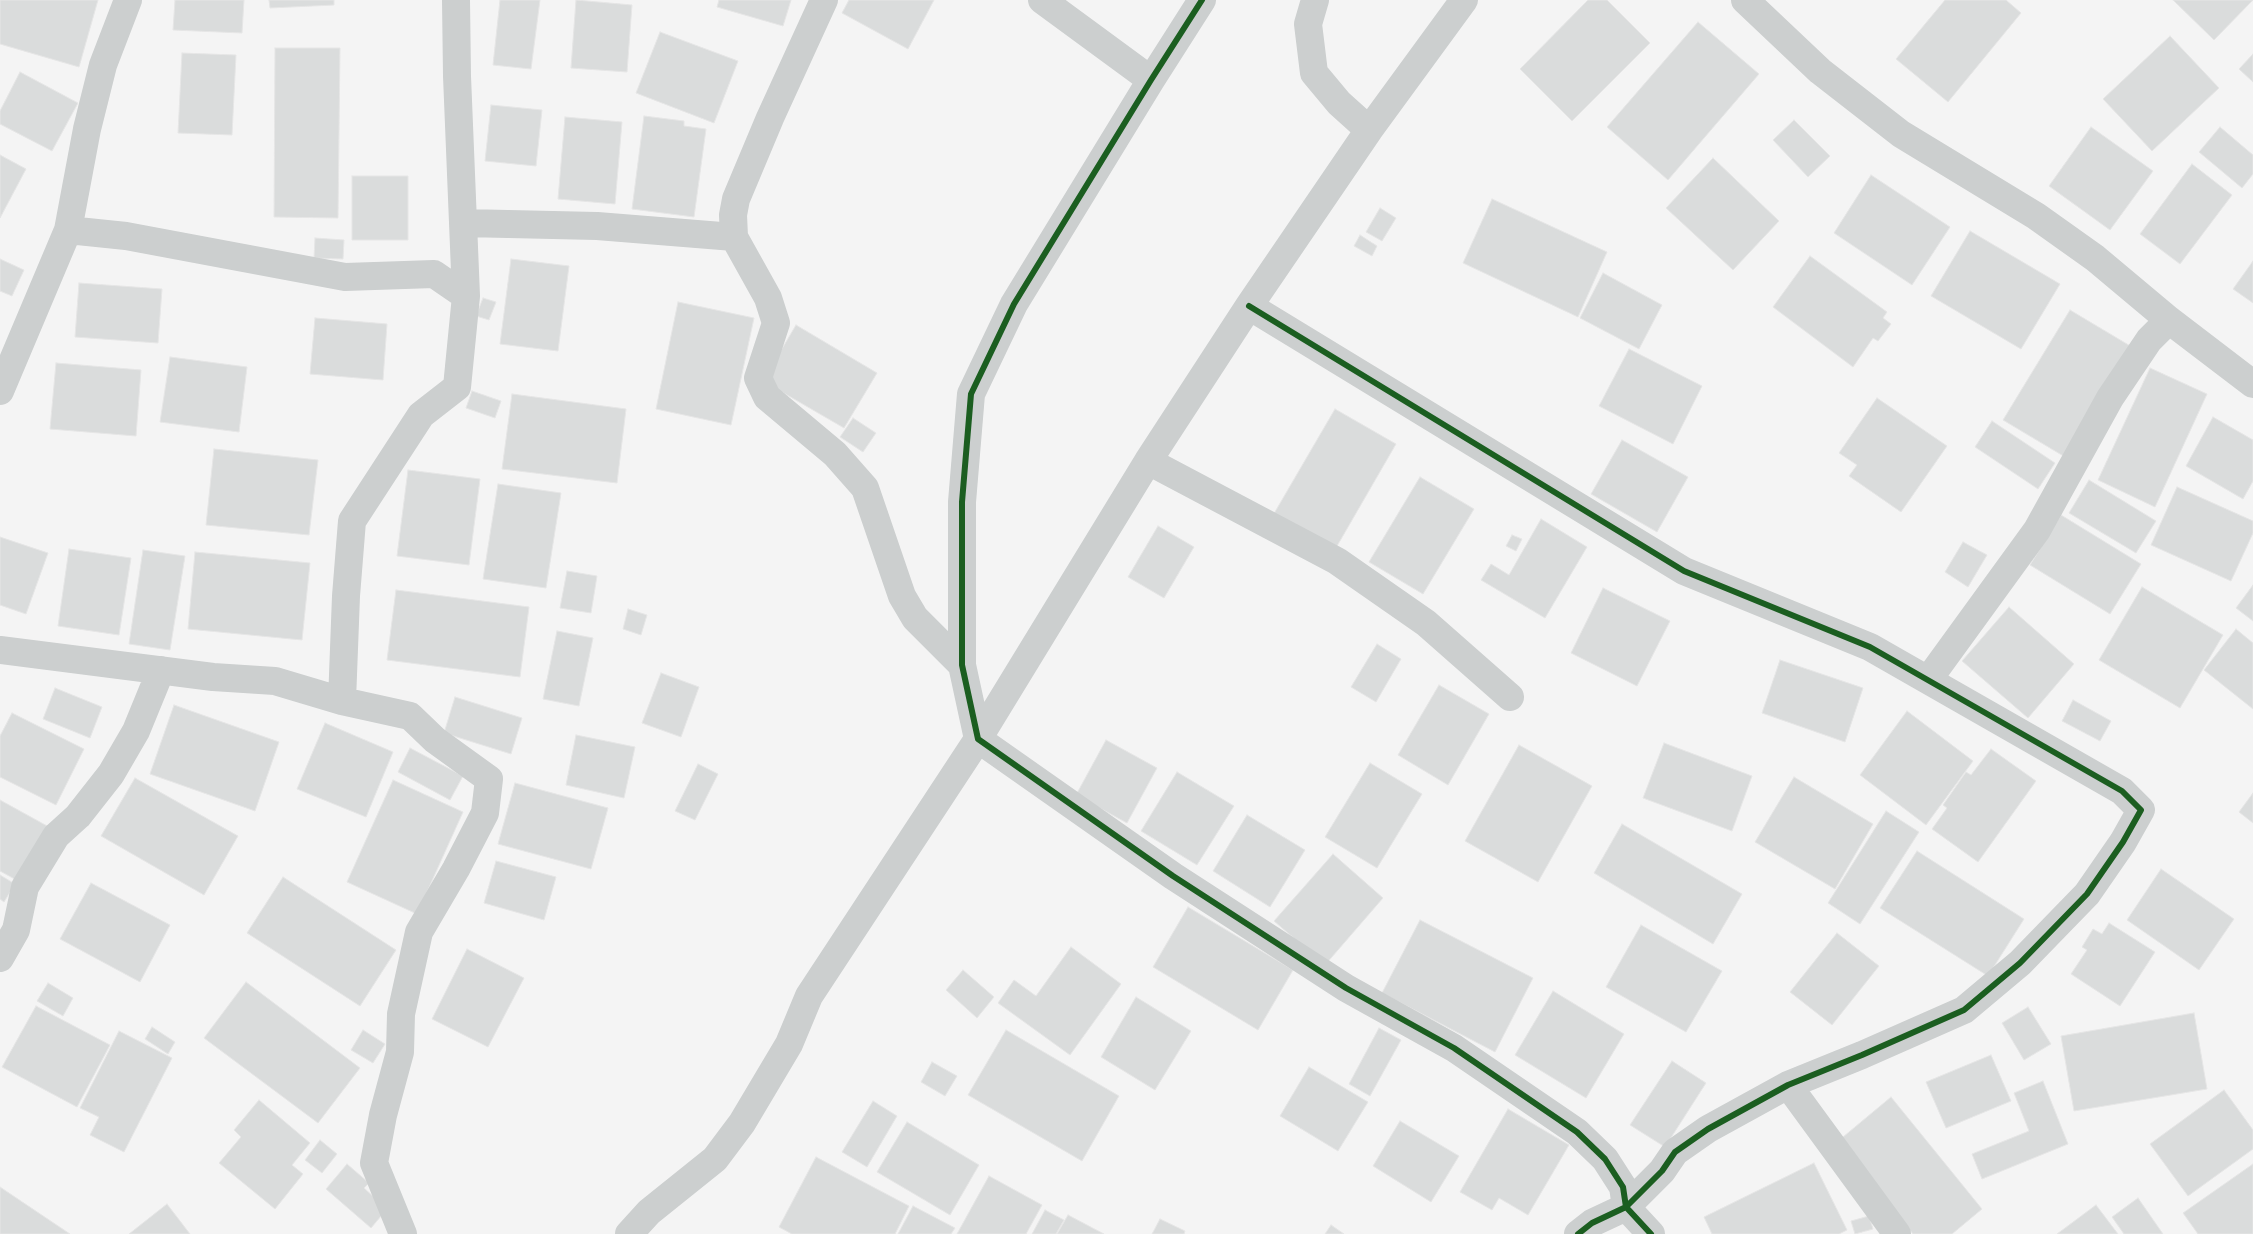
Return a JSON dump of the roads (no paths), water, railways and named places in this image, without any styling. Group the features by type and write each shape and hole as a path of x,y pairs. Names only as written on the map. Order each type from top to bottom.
{"street":[{"path":"0,391 68,230 87,129 103,65 128,0"},
{"path":"342,701 346,596 352,521 421,415 457,387 466,296 457,76 456,0"},
{"path":"824,0 770,118 736,199 733,215 734,237 768,298 776,323 758,378 767,397 835,454 865,488 902,596 915,618 962,665"},
{"path":"1042,0 1151,80"},
{"path":"1202,0 1014,304 971,394 962,502 962,665 978,739 1174,876 1346,988 1454,1048 1578,1132 1605,1159 1623,1186 1626,1207 1651,1234"},
{"path":"1315,0 1308,24 1314,73 1338,103 1369,130"},
{"path":"629,1234 649,1212 715,1159 742,1123 789,1044 809,996 978,739 1148,461 1249,306 1369,130 1464,0"},
{"path":"1745,0 1820,71 1902,134 2036,216 2095,258 2169,320 2253,384"},
{"path":"464,223 597,226 734,237"},
{"path":"68,230 126,236 345,277 434,274 466,296"},
{"path":"1249,306 1684,571 1870,647 2122,791 2141,810 2123,842 2087,894 2020,963 1964,1010 1788,1085 1708,1129 1675,1152 1662,1171 1626,1207 1592,1223 1578,1234"},
{"path":"1928,680 2037,530 2110,398 2149,340 2169,320"},
{"path":"1148,461 1337,561 1426,623 1510,696"},
{"path":"0,650 161,670 275,681 342,701 410,716 435,740 489,779 485,812 456,869 419,932 401,1014 400,1052 383,1115 374,1163 403,1234"},
{"path":"0,958 16,930 25,887 56,836 78,816 111,774 136,731 161,670"},
{"path":"1788,1085 1898,1234"}]}
